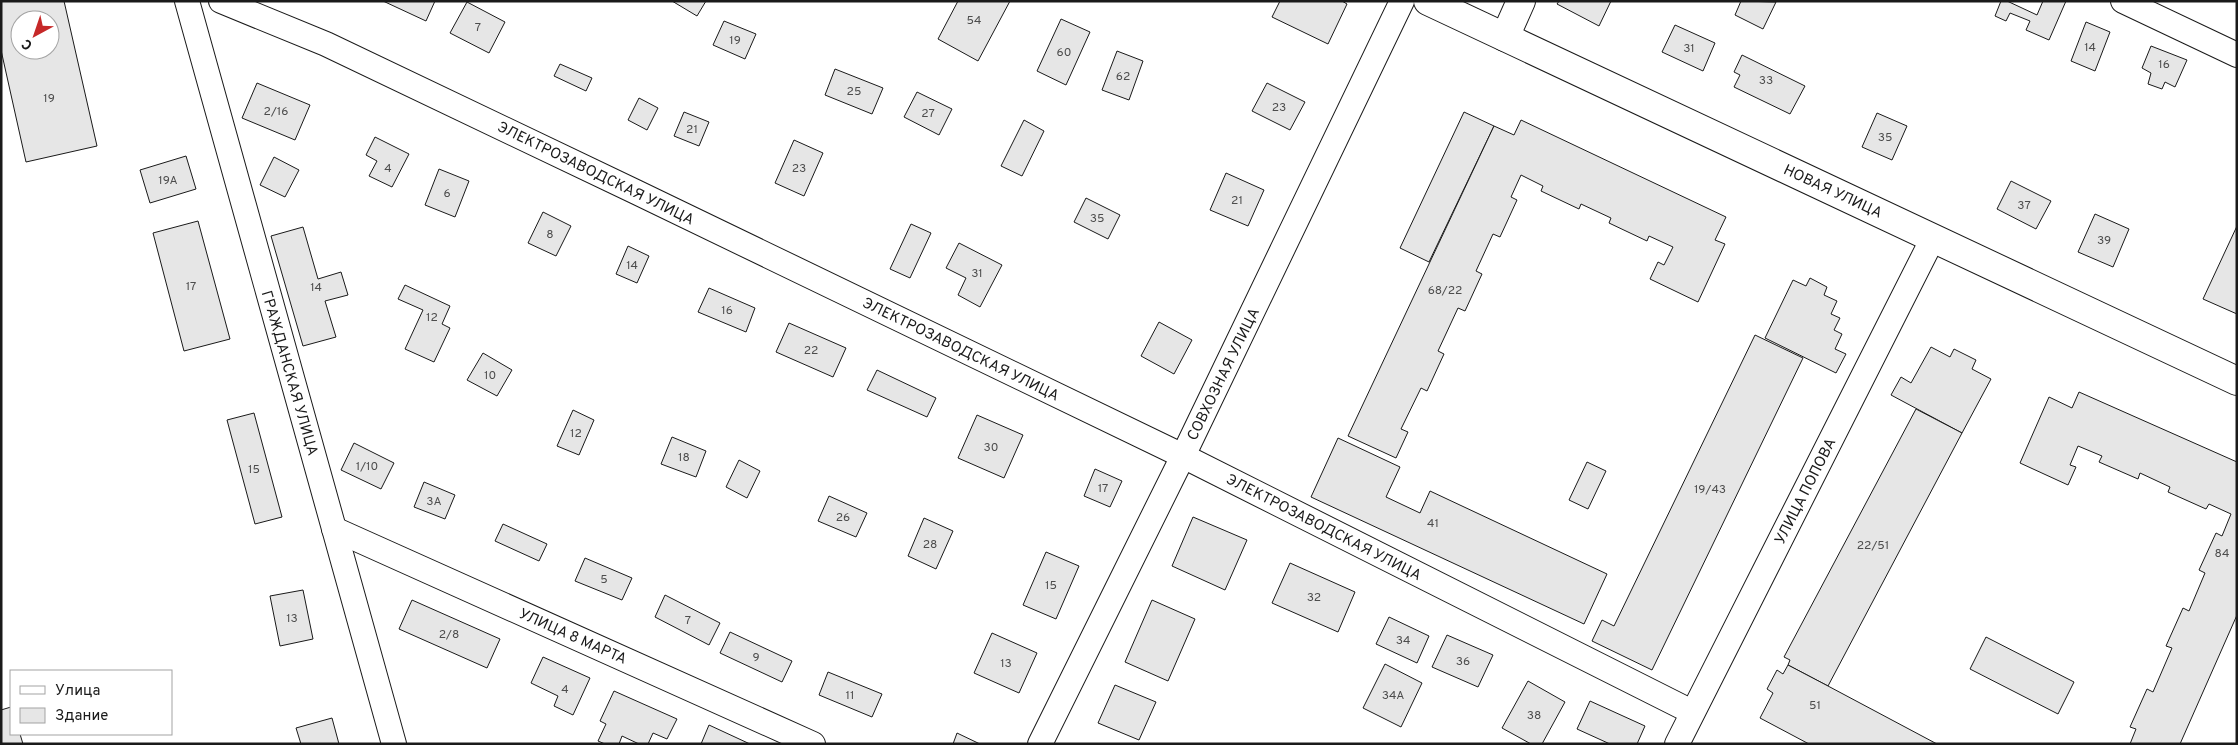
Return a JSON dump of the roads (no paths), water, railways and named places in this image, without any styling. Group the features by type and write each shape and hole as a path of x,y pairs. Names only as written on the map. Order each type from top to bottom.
{"street":[{"name":"ГРАЖДАНСКАЯ УЛИЦА","path":"187,1 394,744"},
{"name":"ЭЛЕКТРОЗАВОДСКАЯ УЛИЦА","path":"221,1 326,44 1183,456 1692,712"},
{"name":"СОВХОЗНАЯ УЛИЦА","path":"1040,744 1183,456 1402,1"},
{"name":"НОВАЯ УЛИЦА","path":"1428,1 2237,381"},
{"path":"1505,37 1521,1"},
{"path":"2123,1 2237,55"},
{"name":"УЛИЦА ПОПОВА","path":"1677,744 1934,238"},
{"name":"УЛИЦА 8 МАРТА","path":"334,529 813,744"}]}
